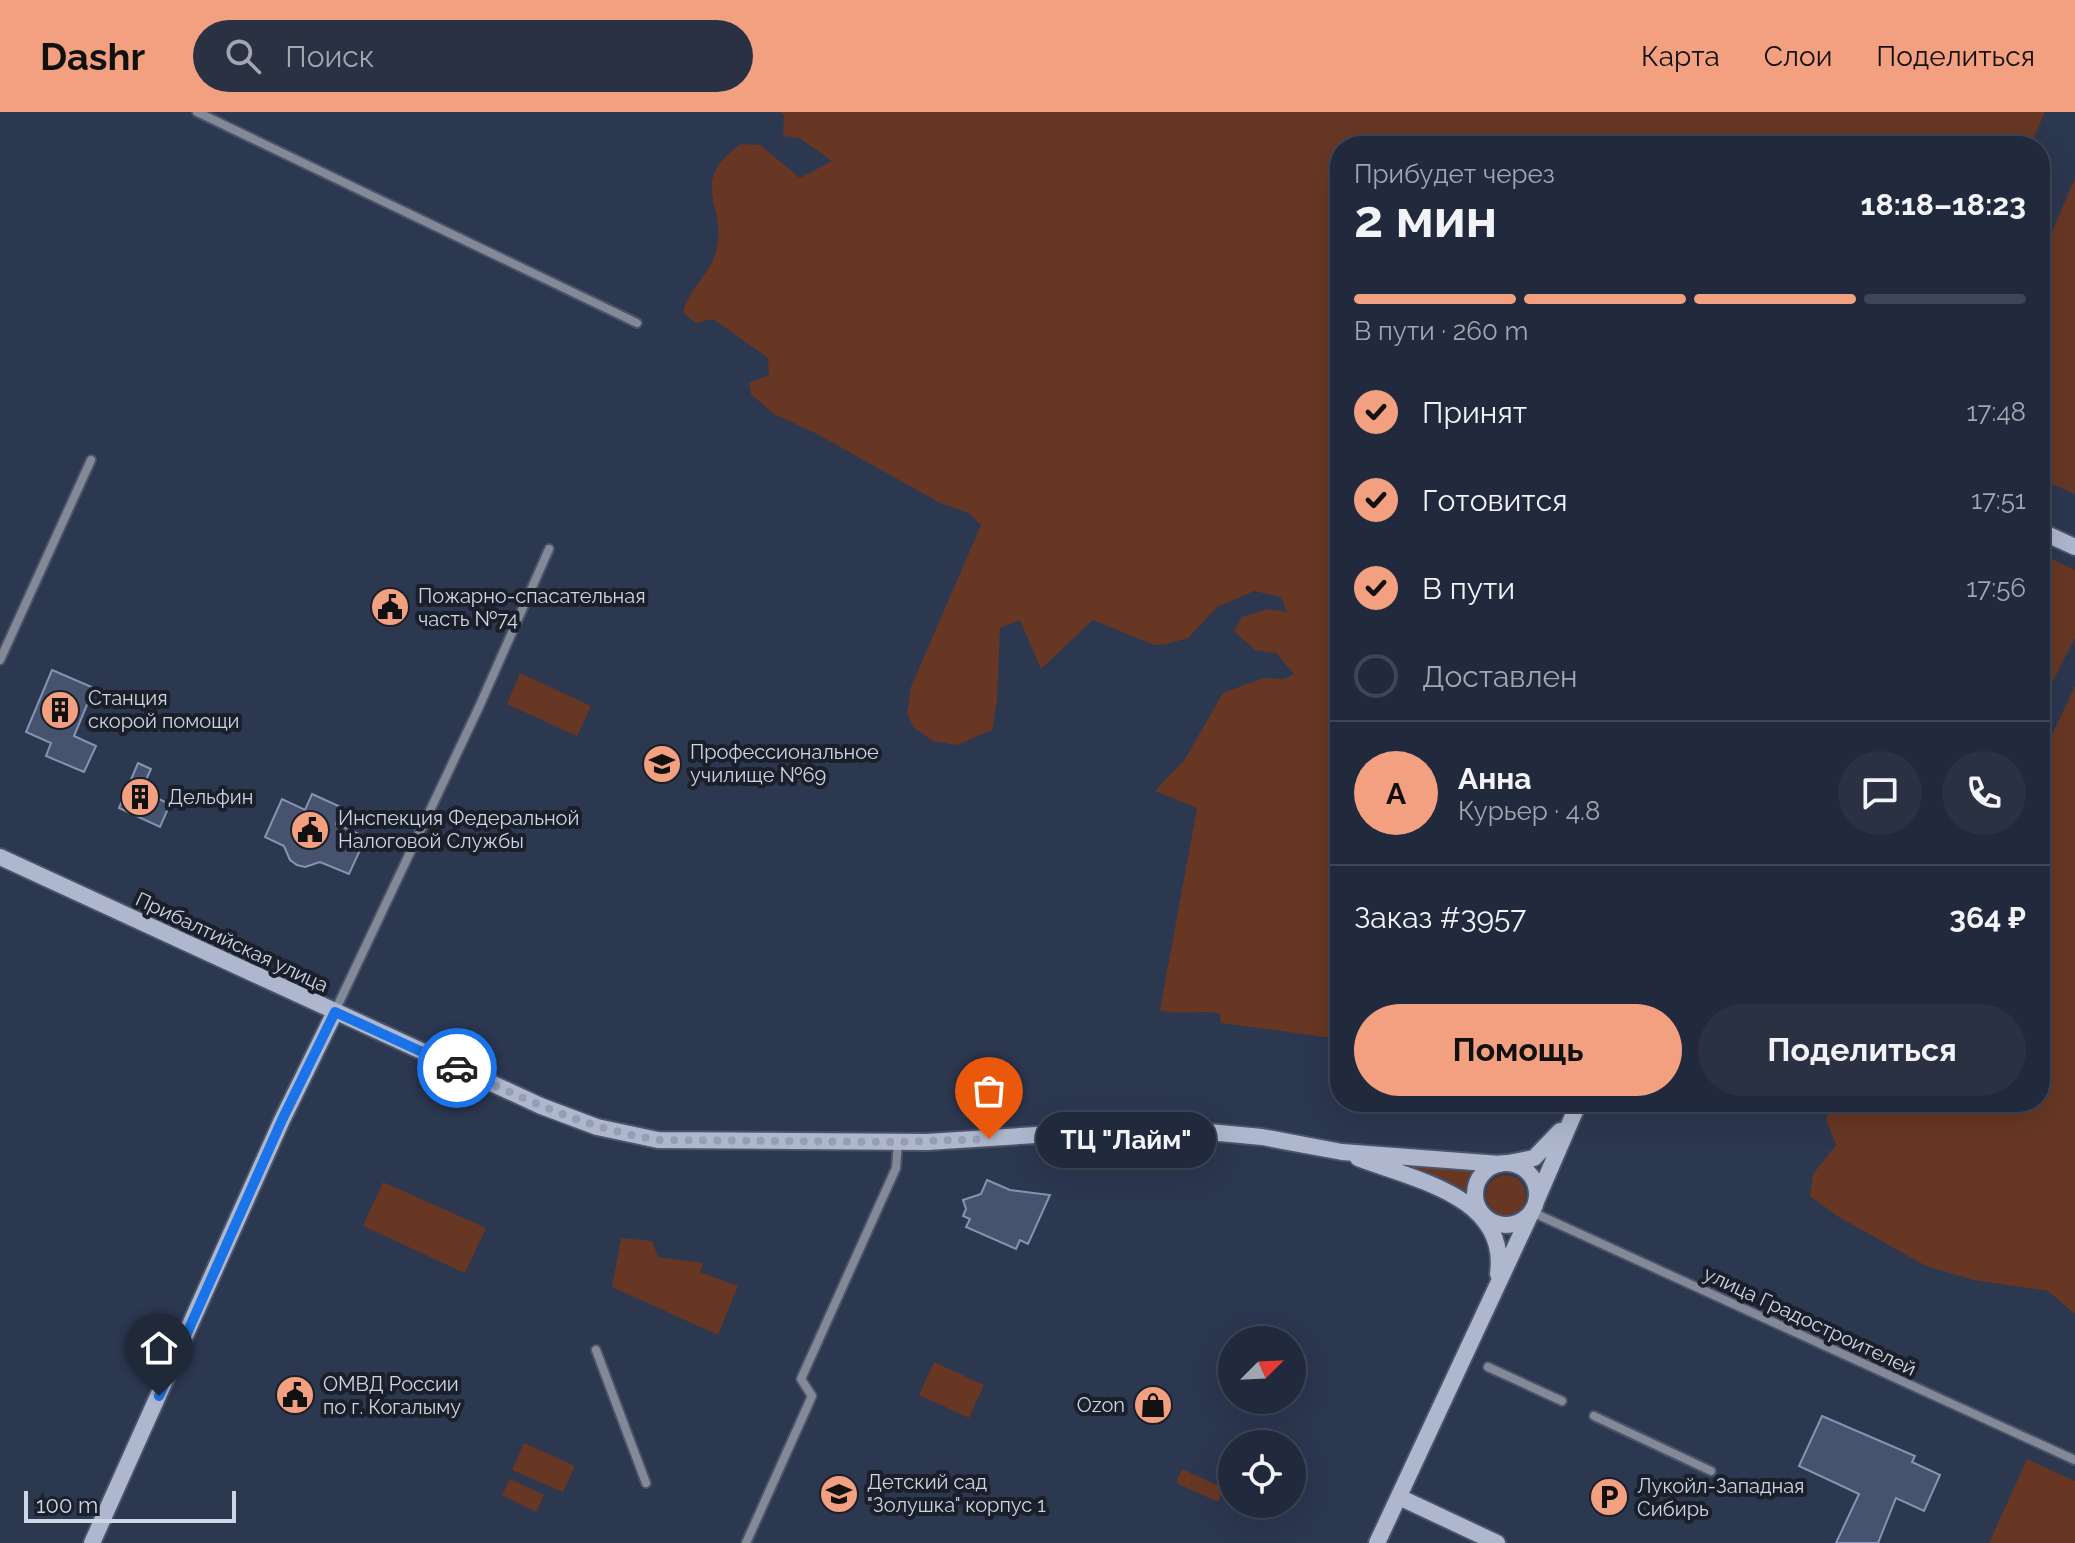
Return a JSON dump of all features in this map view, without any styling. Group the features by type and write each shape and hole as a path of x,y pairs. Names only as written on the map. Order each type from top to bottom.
{"street":[{"path":"197,112 637,323"},
{"path":"0,660 91,460"},
{"path":"2050,536 2075,547"},
{"path":"92,1543 282,1120 479,707 549,549"},
{"name":"Прибалтийская улица","path":"0,857 562,1115 628,1135 693,1141 898,1142 1115,1130 1187,1130 1262,1137 1377,1160 1503,1164"},
{"path":"1496,1285 1498,1242 1475,1198 1477,1183 1487,1170 1541,1154 1572,1112"},
{"path":"1377,1543 1533,1208 1574,1112"},
{"path":"746,1543 812,1396 801,1379 896,1168 898,1142"},
{"name":"Прибалтийская улица","path":"1377,1160 1457,1198 1481,1213"},
{"path":"1481,1213 1492,1222 1507,1225 1521,1221 1533,1208 1536,1190 1531,1176 1519,1167 1503,1164"},
{"name":"улица Градостроителей","path":"1533,1208 2075,1460"},
{"path":"596,1350 646,1483"},
{"path":"1488,1367 1562,1401"},
{"path":"1594,1416 1711,1471"},
{"path":"1399,1497 1497,1543"}],"shaded area":[{"path":"780,112 2045,112 2034,136 1330,136 1330,1038 1221,1023 1220,1014 1160,1010 1197,808 1155,791 1185,759 1223,693 1263,678 1284,679 1294,674 1276,653 1255,650 1234,631 1242,617 1268,609 1287,612 1281,597 1254,591 1217,607 1188,638 1166,644 1154,645 1093,620 1041,669 1020,620 1000,628 997,700 992,730 957,745 933,741 913,727 907,713 911,687 981,525 969,513 940,503 819,435 772,413 751,394 749,383 769,375 768,358 713,319 695,323 683,312 716,251 719,235 712,183 715,171 724,158 741,144 760,145 800,178 832,161 799,138 783,136 784,116"},
{"path":"2075,178 2075,494 2050,483 2050,236"},
{"path":"2050,558 2075,570 2075,638 2050,687"},
{"path":"520,673 591,706 577,736 507,704"},
{"path":"2075,686 2075,1314 2048,1291 1974,1280 1926,1266 1837,1216 1810,1196 1813,1174 1836,1145 1826,1120 1829,1112 2050,1112 2050,739"},
{"path":"1400,1166 1473,1171 1464,1194"},
{"path":"1506,1175 1520,1181 1526,1195 1520,1209 1506,1215 1492,1209 1486,1195 1492,1181"},
{"path":"383,1182 486,1228 465,1273 363,1226"},
{"path":"621,1238 652,1241 658,1257 703,1263 700,1272 738,1286 718,1335 612,1287"},
{"path":"934,1362 984,1385 969,1418 919,1395"},
{"path":"524,1443 575,1466 563,1492 512,1470"},
{"path":"2027,1459 2075,1481 2075,1543 1989,1543"},
{"path":"1182,1469 1218,1485 1218,1502 1176,1483"},
{"path":"510,1479 544,1495 536,1512 502,1495"}],"building":[{"name":"Станция скорой помощи","path":"52,670 94,688 74,736 96,746 84,772 46,756 51,743 26,732"},
{"name":"Дельфин","path":"138,763 151,769 141,791 170,804 160,827 119,808"},
{"name":"Инспекция Федеральной Налоговой Службы","path":"312,794 343,808 336,824 366,837 349,874 320,862 305,867 297,865 290,860 284,846 265,837 282,799 305,810"},
{"path":"987,1180 1010,1190 1050,1195 1028,1244 1020,1240 1016,1249 966,1227 970,1219 963,1216 966,1209 963,1200 981,1194"},
{"name":"Лукойл-Западная Сибирь","path":"1822,1416 1915,1456 1912,1462 1940,1475 1924,1511 1896,1498 1878,1543 1836,1543 1859,1494 1799,1466"}],"way so far":[{"path":"457,1068 573,1119 658,1140 927,1142 989,1139"}],"place":[{"name":"Пожарно-спасательная часть №74","path":"390,607"},
{"name":"Станция скорой помощи","path":"60,710"},
{"name":"Профессиональное училище №69","path":"662,764"},
{"name":"Дельфин","path":"140,797"},
{"name":"Инспекция Федеральной Налоговой Службы","path":"310,830"},
{"name":"ТЦ \"Лайм\"","path":"989,1139"},
{"name":"ОМВД России по г. Когалыму","path":"295,1395"},
{"name":"Ozon","path":"1153,1405"},
{"name":"Детский сад \"Золушка\" корпус 1","path":"839,1494"},
{"name":"Лукойл-Западная Сибирь","path":"1609,1497"}],"route":[{"path":"159,1396 282,1120 335,1012 457,1068"}]}
